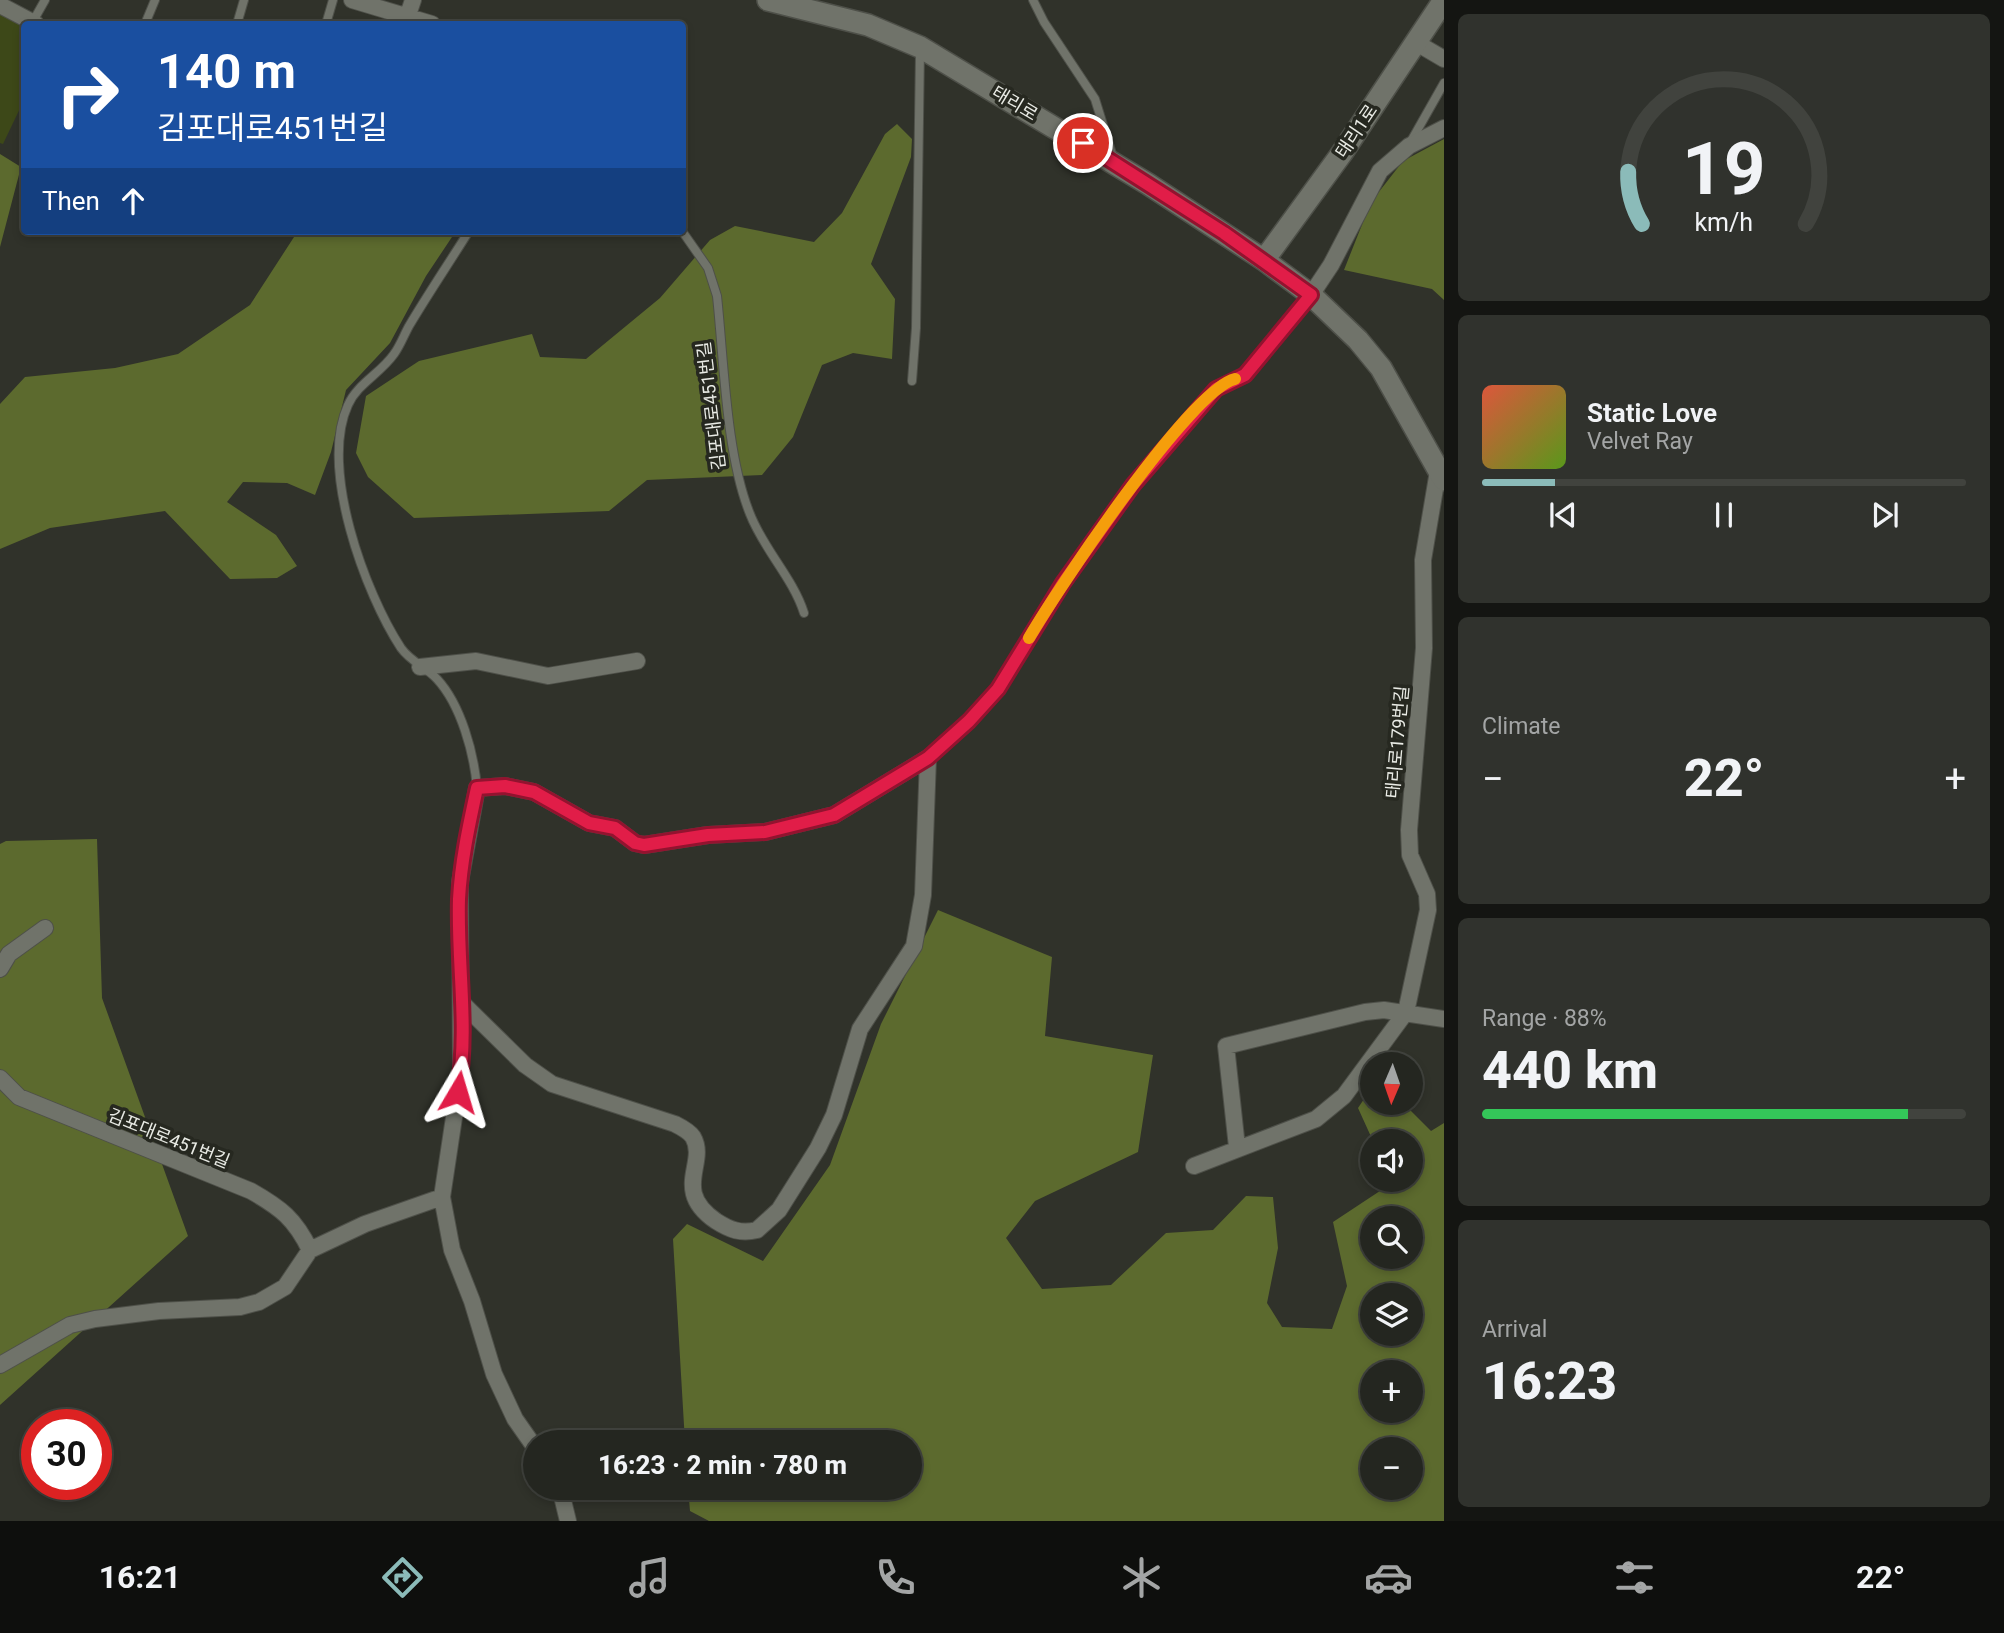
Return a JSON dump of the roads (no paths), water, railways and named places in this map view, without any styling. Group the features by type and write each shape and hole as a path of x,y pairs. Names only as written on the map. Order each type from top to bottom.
{"street":[{"path":"352,0 406,21 413,0"},
{"name":"태리로","path":"768,0 868,25 920,47 1115,163 1264,260 1311,295 1358,340 1381,368 1441,475"},
{"name":"태리1로","path":"1264,260 1342,153 1444,0"},
{"path":"0,5 29,21"},
{"path":"1415,42 1444,59"},
{"path":"1311,295 1342,245 1372,182 1388,162 1409,146 1444,128"},
{"name":"태리로179번길","path":"1194,1166 1237,1147 1296,1128 1331,1108 1406,1012 1428,910 1427,894 1410,855 1409,830 1424,648 1423,560 1441,475"},
{"path":"420,667 475,661 548,676 637,661"},
{"path":"523,1430 495,1374 472,1301 452,1250 442,1197 461,1071 464,1005 459,933 460,882 477,788 505,786 534,792 589,823 615,828 635,843 644,845 708,835 765,832 834,815 928,758"},
{"path":"464,1005 525,1065 552,1084 675,1124 686,1131 693,1137 695,1147 692,1182 699,1204 706,1213 734,1231 757,1230 779,1210 818,1148 834,1115 860,1029 905,962 919,933 928,758"},
{"path":"0,969 9,954 45,928"},
{"path":"1237,1147 1226,1046 1365,1012 1406,1012 1444,1019"},
{"name":"김포대로451번길","path":"0,1078 19,1097 251,1191 275,1204 297,1225 310,1250"},
{"path":"0,1365 70,1325 159,1311 240,1307 260,1302 285,1287 310,1250 365,1224 442,1197"},
{"path":"564,1500 568,1521"}],"lane":[{"path":"36,21 46,0"},
{"path":"146,21 155,0"},
{"path":"238,21 244,0"},
{"path":"327,21 333,0"},
{"path":"1033,0 1044,22 1095,99 1115,163"},
{"path":"912,381 916,328 920,47"},
{"path":"1409,146 1444,83"},
{"path":"467,235 394,354 349,402 341,432 340,452 347,519 365,577 400,645 420,667 433,675 450,699 471,754 477,788"},
{"name":"김포대로451번길","path":"685,235 708,268 717,296 737,472 749,513 765,547 799,598 804,613"},
{"path":"928,758 969,721 998,689 1063,583 1133,485 1216,389 1245,375 1311,295"}]}
